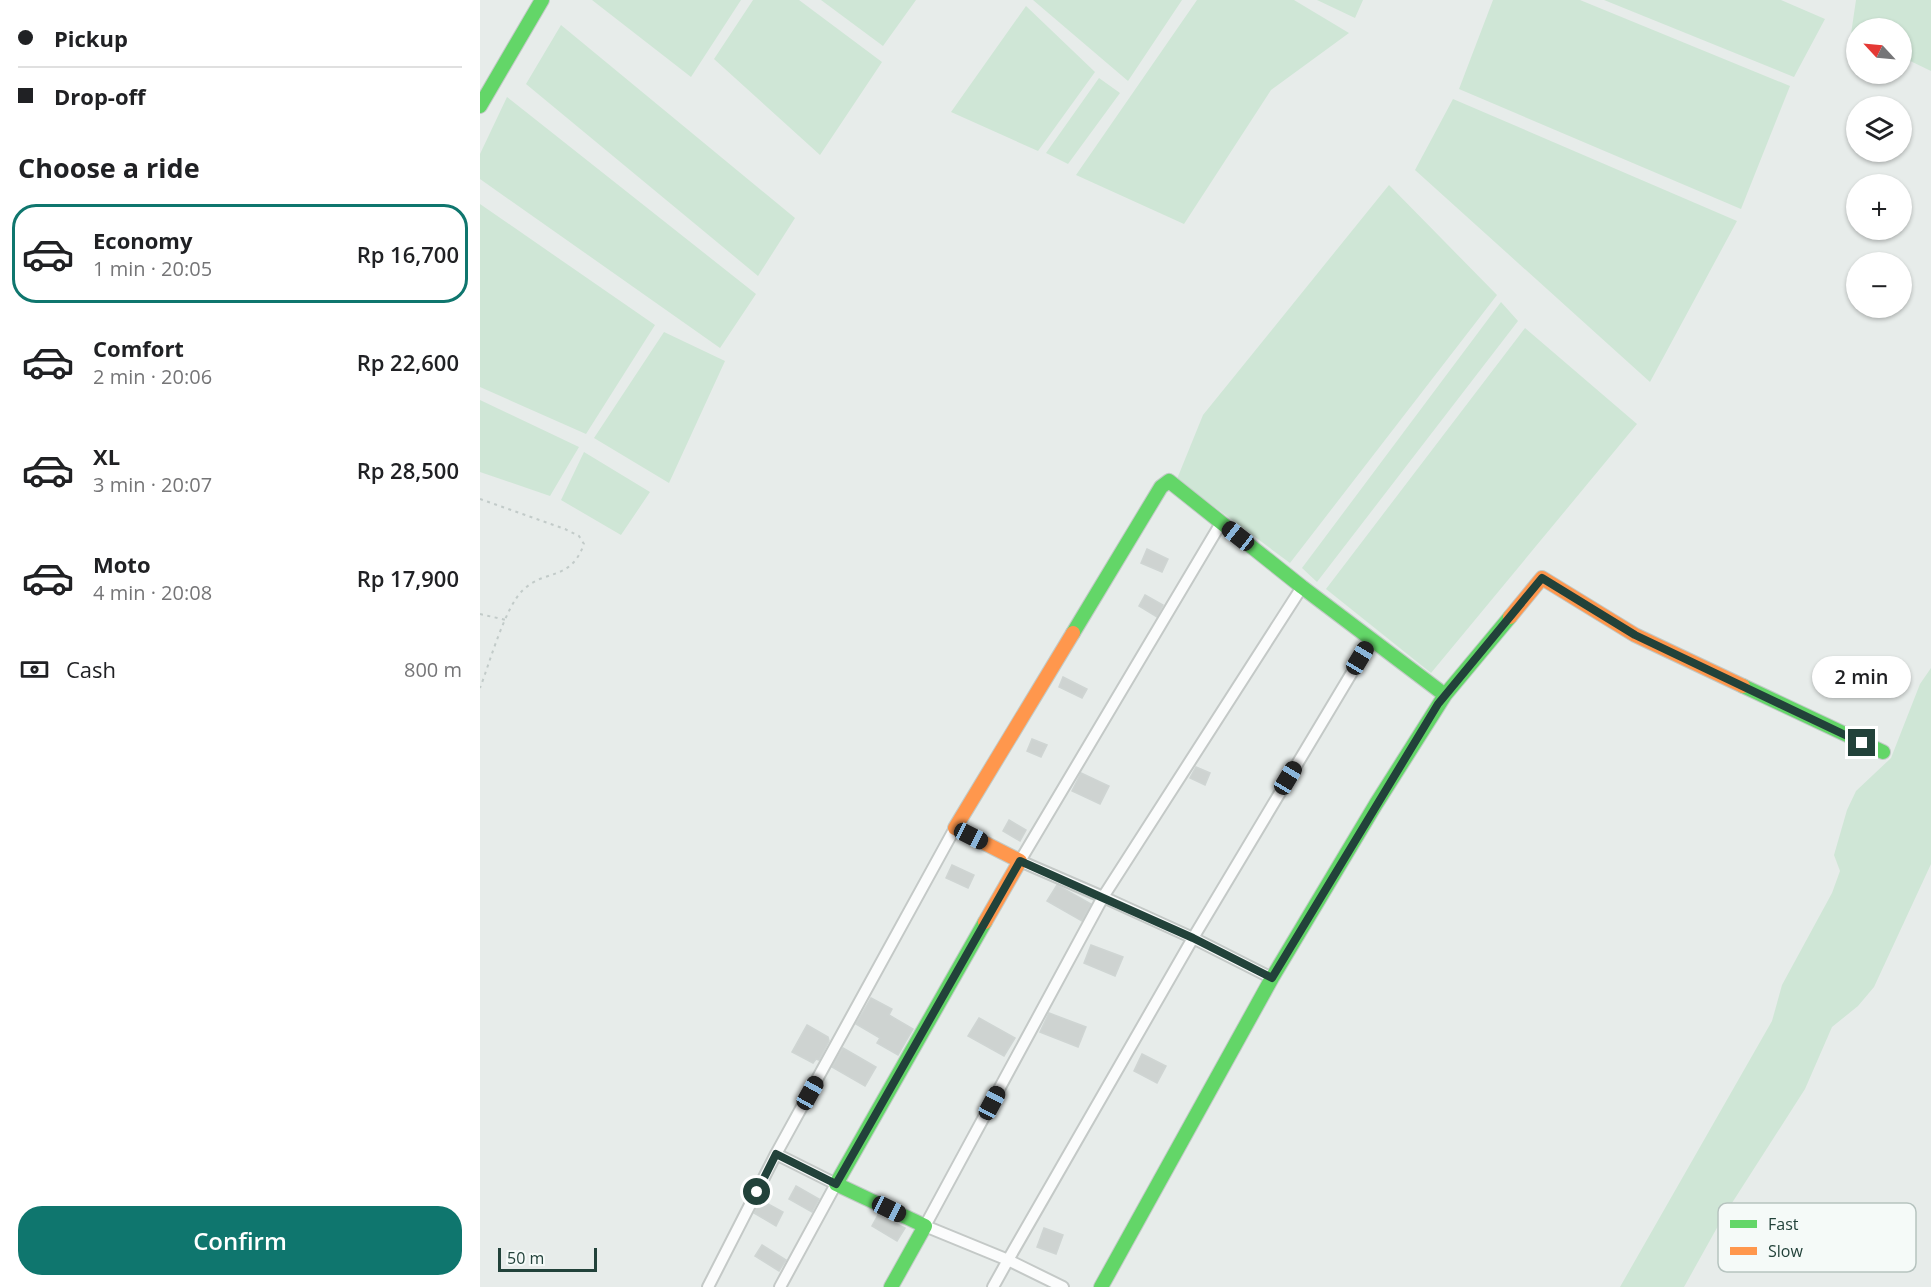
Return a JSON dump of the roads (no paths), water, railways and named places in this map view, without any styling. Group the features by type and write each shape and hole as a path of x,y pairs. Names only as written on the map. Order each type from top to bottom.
{"street":[{"path":"480,106 542,0"},
{"path":"708,1287 776,1154 955,828 1161,487 1170,481 1177,485 1302,587 1445,695"},
{"path":"780,1287 1020,861 1221,523"},
{"path":"1101,1287 1272,978 1376,804 1445,695 1542,578 1635,635 1883,752"},
{"path":"891,1287 1102,897 1302,587"},
{"path":"993,1287 1193,938 1372,639"},
{"path":"955,828 1020,861 1193,938 1272,978"},
{"path":"776,1154 925,1226 1008,1260 1063,1287"}]}
